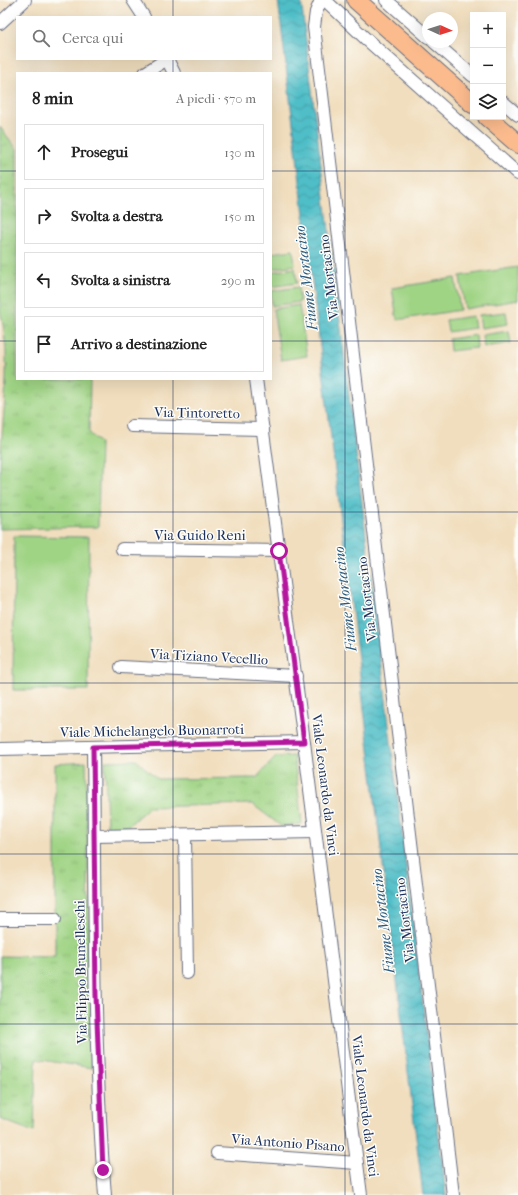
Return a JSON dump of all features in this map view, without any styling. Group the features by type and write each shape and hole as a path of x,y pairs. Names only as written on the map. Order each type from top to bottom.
{"main road":[{"path":"356,0 470,101"},
{"path":"490,120 518,144"}],"street":[{"path":"0,23 25,0"},
{"path":"133,0 143,16"},
{"name":"Via Mortacino","path":"321,0 316,12 314,27 453,1195"},
{"path":"324,0 518,174"},
{"path":"386,0 422,32"},
{"path":"441,48 470,73"},
{"path":"147,72 165,60"},
{"path":"168,60 174,72"},
{"path":"506,105 518,115"},
{"name":"Viale Leonardo da Vinci","path":"256,380 296,676 361,1195"},
{"name":"Via Tintoretto","path":"132,426 263,429"},
{"name":"Via Guido Reni","path":"122,549 279,551"},
{"name":"Via Tiziano Vecellio","path":"121,667 296,676"},
{"name":"Viale Michelangelo Buonarroti","path":"0,749 304,742"},
{"name":"Via Filippo Brunelleschi","path":"93,747 97,1021 105,1195"},
{"path":"94,836 315,832"},
{"path":"185,835 187,973"},
{"path":"0,919 55,919"},
{"name":"Via Antonio Pisano","path":"216,1153 357,1163"}],"green space":[{"path":"0,127 16,148 16,380 90,380 89,432 100,443 98,527 0,529 0,465 6,388 6,349 0,310"},
{"path":"293,250 295,265 272,269 272,253"},
{"path":"518,267 518,300 465,309 460,276"},
{"path":"295,268 297,283 272,287 272,272"},
{"path":"455,278 460,310 397,320 392,288"},
{"path":"298,287 300,302 272,306 272,291"},
{"path":"299,305 307,356 281,360 273,309"},
{"path":"506,312 508,324 481,328 479,315"},
{"path":"473,316 475,328 448,332 446,320"},
{"path":"509,331 511,343 484,347 482,335"},
{"path":"476,335 477,348 450,351 449,339"},
{"path":"14,536 89,537 88,690 13,690"},
{"path":"294,756 302,824 281,826 252,804 149,807 127,827 107,827 105,761 136,760 158,779 256,778 276,757"},
{"path":"86,762 92,1068 36,1059 34,1132 0,1119 0,956 55,957 55,764"}],"water":[{"path":"278,0 301,0 446,1195 423,1195"}],"route":[{"path":"103,1170 96,995 93,747 304,742 279,551"}],"water label":[{"name":"Fiume Mortacino","path":"306,278"},
{"name":"Fiume Mortacino","path":"345,599"},
{"name":"Fiume Mortacino","path":"383,921"}]}
